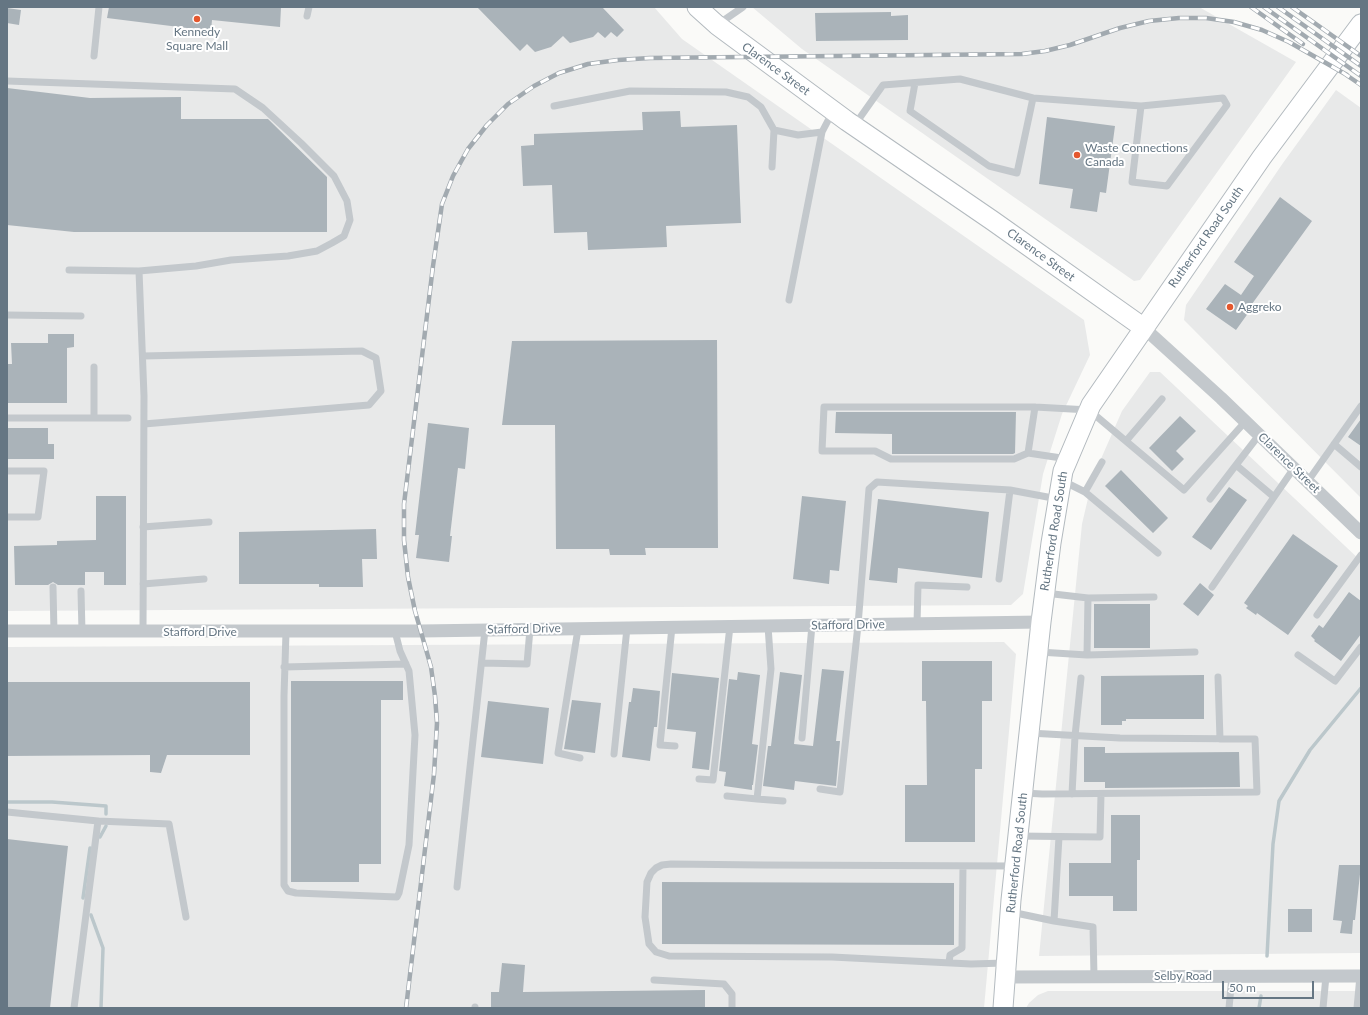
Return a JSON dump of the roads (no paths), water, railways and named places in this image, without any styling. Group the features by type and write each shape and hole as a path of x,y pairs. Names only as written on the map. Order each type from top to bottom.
{"street":[{"name":"Clarence Street","path":"697,7 717,25 854,126 993,221 1144,328 1308,481 1361,533"},
{"name":"Rutherford Road South","path":"1002,1008 1018,836 1024,793 1044,593 1063,471 1089,410 1262,157 1361,24"},
{"name":"Stafford Drive","path":"7,631 286,632 1041,622"},
{"name":"Selby Road","path":"1006,970 1094,977 1360,976"}],"lane":[{"path":"94,56 99,7"},
{"path":"307,16 309,7"},
{"path":"717,25 743,7"},
{"path":"854,126 883,85 960,79 1033,98 1141,106 1223,98 1227,105 1167,186 1132,182 1141,106"},
{"path":"7,81 235,89 263,108 334,176 347,201 350,220 344,236 317,251 288,256 231,260 196,266 139,271 69,270"},
{"path":"915,83 910,110 989,166 1016,173 1033,98"},
{"path":"554,106 630,91 726,92 748,97 761,107 774,130 772,167"},
{"path":"789,300 822,132 834,111"},
{"path":"774,130 798,135 822,132"},
{"path":"139,271 143,356 144,424 143,632"},
{"path":"7,315 81,316"},
{"path":"143,356 362,351 376,358 381,391 369,405 144,424"},
{"path":"94,366 94,418"},
{"path":"1126,441 1162,399"},
{"path":"1308,481 1361,406"},
{"path":"1068,459 1028,453 1014,459 891,459 875,451 822,450 824,407 1035,407 1089,410 1184,490 1245,422"},
{"path":"1028,453 1035,407"},
{"path":"7,418 128,418"},
{"path":"1210,499 1259,435"},
{"path":"1334,444 1361,467"},
{"path":"1084,492 1102,462"},
{"path":"1236,466 1274,497"},
{"path":"1212,587 1294,468"},
{"path":"7,471 44,471 38,517 7,517"},
{"path":"1061,480 1084,492 1158,554"},
{"path":"820,789 840,792 858,625 869,489 877,482 1010,490 1058,499"},
{"path":"999,579 1010,490"},
{"path":"143,527 209,522"},
{"path":"1317,615 1361,555"},
{"path":"143,584 204,579"},
{"path":"917,624 918,585 967,587"},
{"path":"53,587 54,632"},
{"path":"81,591 82,632"},
{"path":"1044,593 1088,598 1154,597"},
{"path":"1087,655 1088,598"},
{"path":"802,738 812,625"},
{"path":"699,779 713,780 730,626"},
{"path":"757,799 771,669 768,626"},
{"path":"672,627 660,745 675,746"},
{"path":"614,754 627,628"},
{"path":"482,663 527,664 530,629"},
{"path":"578,629 558,753 580,758"},
{"path":"457,887 485,630"},
{"path":"286,632 284,667 284,885 288,891 296,893 397,897 408,845 415,735 409,671 400,651 395,631"},
{"path":"1298,655 1335,681 1361,647"},
{"path":"1038,652 1087,655 1195,652"},
{"path":"284,667 406,664"},
{"path":"1218,677 1220,739"},
{"path":"1072,794 1075,736 1081,678"},
{"path":"1024,793 1101,794 1257,792 1255,739 1120,738 1029,733"},
{"path":"1018,836 1100,837 1101,794"},
{"path":"727,796 783,801"},
{"path":"7,812 98,820 169,824 186,917"},
{"path":"74,1008 98,820"},
{"path":"1054,921 1059,837"},
{"path":"1006,970 971,964 832,957 670,956 656,952 649,944 645,917 647,882 651,873 656,868 662,865 671,864 1015,866"},
{"path":"949,963 950,955 962,948 963,866"},
{"path":"1011,912 1093,927 1094,977"},
{"path":"1229,1008 1232,976"},
{"path":"1323,1008 1326,976"},
{"path":"1357,1008 1360,976"},
{"path":"654,980 724,984 732,994 732,1008"}],"waterway":[{"path":"1267,956 1273,844 1279,801 1310,750 1361,688"},
{"path":"7,802 52,802 106,806 106,814"},
{"path":"100,837 106,826"},
{"path":"83,898 90,848"},
{"path":"91,915 103,948 101,1008"},
{"path":"1259,1008 1261,996"}],"railway":[{"path":"1251,7 1303,44"},
{"path":"1264,7 1361,76"},
{"path":"1278,7 1361,66"},
{"path":"1292,7 1361,56"},
{"path":"406,1008 434,774 437,723 431,667 415,611 408,577 404,540 404,504 442,204 453,176 468,149 487,125 508,104 534,86 559,73 588,64 618,60 650,58 1022,54 1045,51 1070,45 1120,28 1149,21 1179,18 1206,18 1234,22 1262,30 1289,42 1347,75"},
{"path":"1342,72 1361,85"}],"place":[{"name":"Kennedy Square Mall","path":"197,19"},
{"name":"Waste Connections Canada","path":"1077,155"},
{"name":"Aggreko","path":"1230,307"}]}
